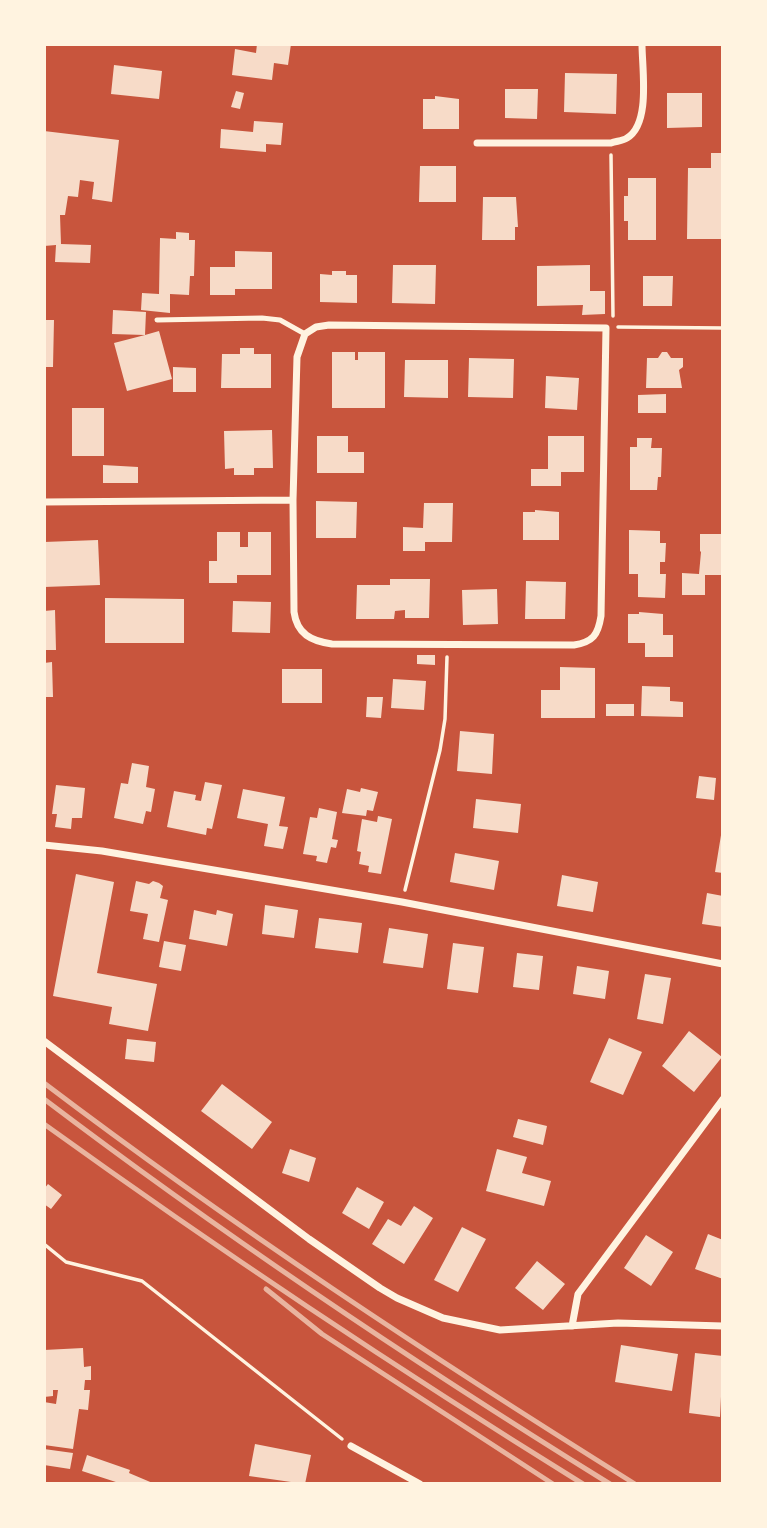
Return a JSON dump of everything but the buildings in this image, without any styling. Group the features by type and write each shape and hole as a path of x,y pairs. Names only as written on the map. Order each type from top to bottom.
{"street":[{"path":"477,143 611,143 627,138 637,129 643,116 642,44"},
{"path":"316,327 606,328 601,617 595,638 586,643 447,645 318,642 304,635 295,623 293,500 297,357 305,334 316,327"},
{"path":"44,502 293,500"},
{"path":"44,845 102,851 402,902 723,964"},
{"path":"44,1041 309,1239 397,1298 443,1318 500,1330 618,1323 723,1326"},
{"path":"572,1326 578,1294 723,1099"},
{"path":"351,1446 420,1484"}],"lane":[{"path":"157,320 262,318 280,320 305,334"}],"path":[{"path":"611,143 613,327 723,328"},
{"path":"402,902 440,750 445,719 447,645"},
{"path":"44,1244 66,1262 142,1281 351,1446"}],"railway":[{"path":"44,1083 261,1240 484,1388 635,1484"},
{"path":"44,1099 322,1298 465,1393 610,1484"},
{"path":"44,1124 310,1308 583,1484"},
{"path":"266,1289 322,1334 553,1484"}]}
